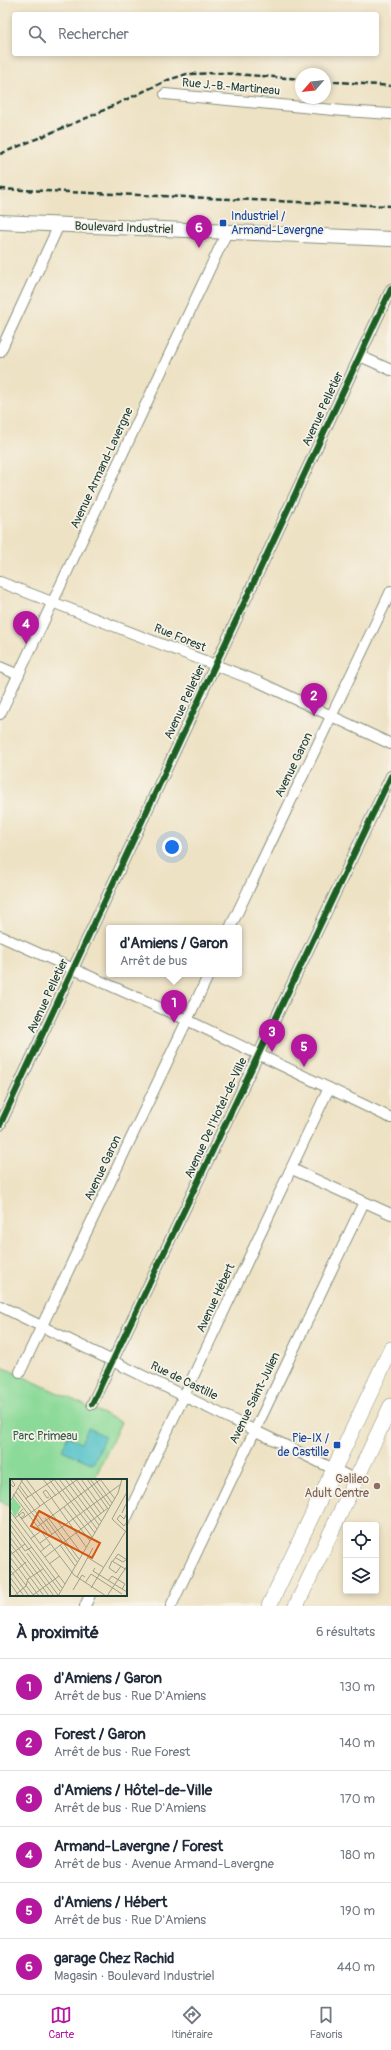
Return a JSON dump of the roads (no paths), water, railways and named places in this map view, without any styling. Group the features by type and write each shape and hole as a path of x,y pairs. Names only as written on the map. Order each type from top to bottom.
{"main road":[{"path":"269,1606 391,1349"},
{"path":"296,1606 391,1406"}],"street":[{"name":"Rue J.-B.-Martineau","path":"165,94 344,112 391,114"},
{"name":"Boulevard Industriel","path":"0,222 391,239"},
{"path":"0,352 59,225"},
{"name":"Avenue Armand-Lavergne","path":"0,714 227,232"},
{"name":"Avenue Pelletier","path":"0,1124 391,289"},
{"path":"360,356 391,370"},
{"name":"Rue Forest","path":"0,582 269,686 391,744"},
{"name":"Avenue Garon","path":"231,925 391,591"},
{"path":"0,667 19,675"},
{"name":"Avenue De l'Hotel-de-Ville","path":"92,1404 114,1361 391,776"},
{"path":"0,936 187,1020 391,1118"},
{"name":"Avenue Garon","path":"20,1372 207,977"},
{"name":"Avenue Hébert","path":"127,1517 329,1088"},
{"path":"292,1169 391,1214"},
{"name":"Avenue Saint-Julien","path":"171,1606 364,1202"},
{"name":"Rue de Castille","path":"0,1306 255,1429 356,1480"},
{"path":"85,1606 90,1596"}],"water":[{"path":"88,1428 105,1436 93,1464 62,1450 68,1436 81,1443"}],"railway":[{"path":"0,154 89,117 168,80 187,74 221,73 295,79"},
{"path":"331,81 391,86"},
{"path":"0,189 391,206"}],"place":[{"name":"Industriel / Armand-Lavergne","path":"223,223"},
{"name":"garage Chez Rachid","path":"199,248"},
{"name":"Armand-Lavergne / Forest","path":"26,644"},
{"name":"Forest / Garon","path":"314,716"},
{"name":"d'Amiens / Garon","path":"174,1023"},
{"name":"d'Amiens / Hôtel-de-Ville","path":"272,1052"},
{"name":"d'Amiens / Hébert","path":"304,1067"},
{"name":"Pie-IX / de Castille","path":"337,1445"},
{"name":"Galileo Adult Centre","path":"377,1486"}],"park label":[{"name":"Parc Primeau","path":"45,1436"}]}
